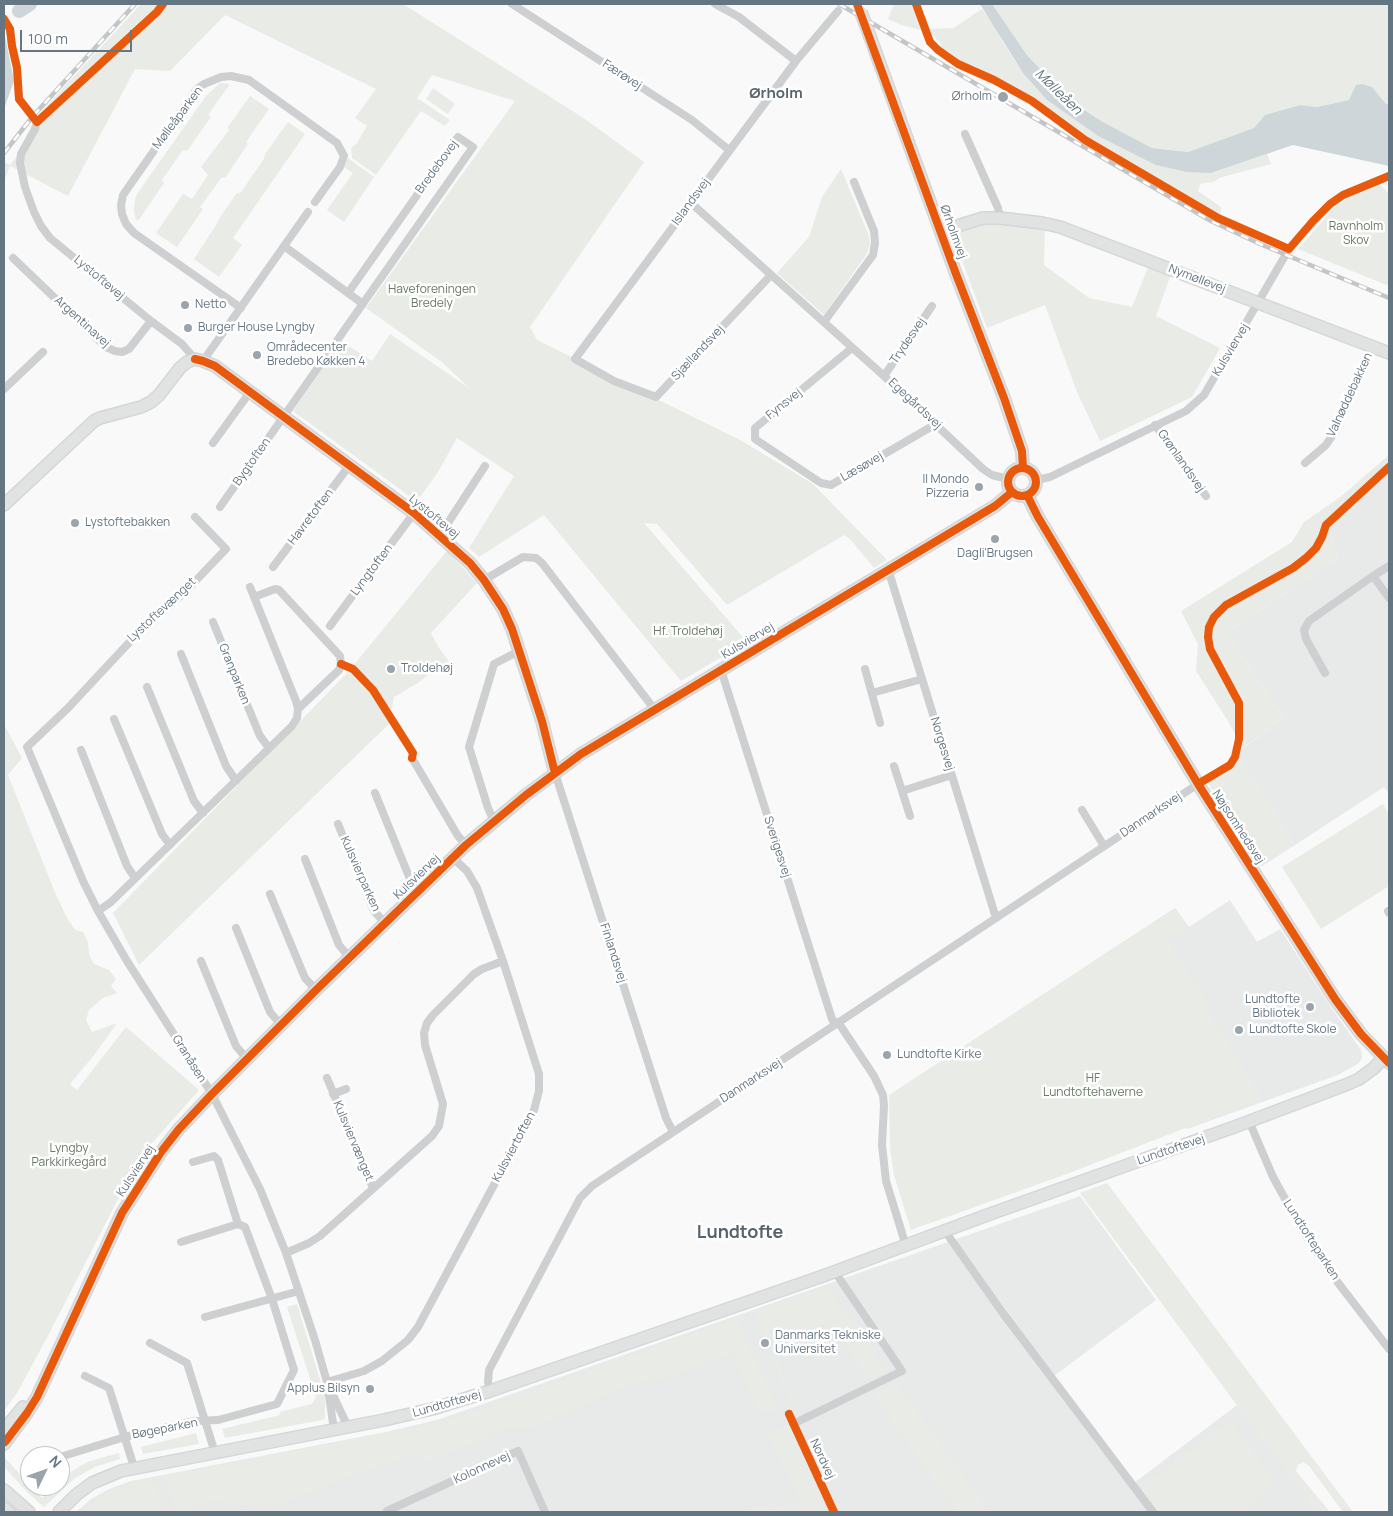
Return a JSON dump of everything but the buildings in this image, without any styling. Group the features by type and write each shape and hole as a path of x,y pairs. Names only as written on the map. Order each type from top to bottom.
{"street":[{"name":"Færøvej","path":"512,4 692,120 729,150"},
{"path":"715,4 739,17 796,61"},
{"name":"Islandsvej","path":"614,381 575,359 796,61 838,11"},
{"name":"Ørholmvej","path":"861,13 1020,443 1024,462 1023,468"},
{"name":"Lystoftevej","path":"4,18 10,29 17,68 19,99 37,122 21,154 20,162 25,188 41,226 50,238 182,344 199,360 214,366 414,514 470,563 484,580 504,611 512,629 542,721 555,773"},
{"name":"Mølleåparken","path":"241,308 134,233 126,224 122,214 123,195 197,90 204,84 222,76 240,77 249,80 337,143 344,156 340,167 315,202"},
{"path":"965,134 998,208 1000,218"},
{"name":"Bredebovej","path":"284,417 473,147 458,137 348,293"},
{"name":"Kulsviervej","path":"1036,480 1050,477 1186,411 1204,395 1292,245 1330,204 1343,195 1389,176"},
{"path":"824,322 873,255 874,232 854,182"},
{"name":"Egegårdsvej","path":"690,202 884,376 983,469 992,475 1008,479"},
{"path":"4,505 87,427 100,418 141,407 151,402 159,395 180,368 187,362 199,360 241,308 308,212"},
{"name":"Nymøllevej","path":"941,231 982,218 1000,218 1042,223 1079,233 1389,354"},
{"path":"284,246 363,304"},
{"name":"Argentinavej","path":"13,258 106,347 115,352 122,352 129,348 151,321"},
{"name":"Sjællandsvej","path":"614,381 656,398 771,275"},
{"name":"Trydesvej","path":"884,376 932,306"},
{"name":"Valnøddebakken","path":"1305,463 1326,446 1334,433 1373,347"},
{"name":"Fynsvej","path":"788,461 755,439 754,428 852,348"},
{"path":"4,389 43,352"},
{"path":"213,443 250,392"},
{"name":"Bygtoften","path":"220,507 284,417"},
{"name":"Læsøvej","path":"788,461 821,483 831,485 936,424"},
{"name":"Grønlandsvej","path":"1155,425 1206,496"},
{"name":"Havretoften","path":"273,568 349,466"},
{"path":"440,535 485,466"},
{"path":"1023,468 1032,472 1036,480 1034,489 1027,495 1022,496 1012,492 1008,479 1013,471 1023,468"},
{"name":"Kulsviervej","path":"4,1444 27,1413 43,1383 122,1213 173,1137 212,1094 316,990 466,845 581,754 995,506 1012,492"},
{"name":"Nøjsomhedsvej","path":"1027,495 1038,518 1198,784 1334,999 1360,1034 1386,1061"},
{"name":"Lyngtoften","path":"330,626 414,514"},
{"name":"Lystoftevænget","path":"27,747 68,708 152,618 184,593 226,549 196,517"},
{"path":"484,580 523,556 536,558 542,563 655,710"},
{"path":"1325,674 1306,639 1304,630 1309,621 1389,566"},
{"name":"Norgesvej","path":"888,569 996,918"},
{"path":"1373,576 1389,598"},
{"path":"98,911 111,902 203,813 292,726 297,718 298,710 250,587"},
{"path":"254,597 275,589 279,590 340,656 342,664 339,670 298,710"},
{"name":"Granparken","path":"213,622 260,736 269,748"},
{"path":"494,821 469,747 494,664 519,651"},
{"path":"181,654 226,766 236,780"},
{"path":"865,669 880,723"},
{"name":"Sverigesvej","path":"721,670 832,1019 837,1023 874,1076 883,1095 882,1145 886,1181 906,1246"},
{"path":"872,693 922,679"},
{"path":"147,686 194,801 203,813"},
{"path":"114,719 162,834 170,845"},
{"name":"Granåsen","path":"27,747 83,881 98,911 127,962 212,1094 260,1189 286,1253 327,1382 348,1427"},
{"path":"80,750 127,866 135,878"},
{"path":"412,758 458,836 466,845"},
{"path":"894,766 910,816"},
{"name":"Finlandsvej","path":"555,773 663,1110 673,1132"},
{"path":"902,791 952,775"},
{"name":"Danmarksvej","path":"490,1391 488,1382 489,1370 580,1198 592,1186 1198,784"},
{"path":"375,793 410,879 420,890"},
{"path":"1082,810 1104,846"},
{"name":"Kulsvierparken","path":"338,824 374,912 385,923"},
{"name":"Kulsviertoften","path":"327,1382 364,1371 382,1362 396,1351 413,1333 534,1110 539,1091 539,1074 503,961 477,888 466,871 453,858"},
{"path":"304,859 339,945 350,958"},
{"path":"270,894 305,978 316,990"},
{"path":"236,928 270,1012 282,1025"},
{"path":"202,961 236,1046 247,1059"},
{"name":"Kulsviervænget","path":"286,1253 320,1236 432,1136 439,1126 442,1104 425,1045 424,1033 427,1024 433,1015 474,974 482,968 503,961"},
{"name":"Lundtoftevej","path":"59,1512 76,1495 92,1483 110,1474 134,1467 334,1430 432,1409 490,1391 835,1272 1250,1121 1359,1079 1386,1061"},
{"name":"Kulsviervænget","path":"327,1078 373,1188"},
{"name":"Kulsviervænget","path":"333,1094 346,1089"},
{"name":"Lundtofteparken","path":"1250,1121 1273,1178 1300,1226 1329,1271 1389,1349"},
{"name":"Bøgeparken","path":"70,1454 124,1437 194,1421 218,1420 277,1404 294,1370 272,1299 245,1227 238,1224 218,1160 214,1156 193,1162"},
{"path":"181,1242 238,1224"},
{"path":"945,1231 1002,1312 1153,1512"},
{"path":"793,1424 902,1371 835,1272"},
{"path":"205,1318 299,1291"},
{"name":"Bøgeparken","path":"150,1343 187,1364 215,1453"},
{"name":"Bøgeparken","path":"85,1376 109,1388 134,1467"},
{"name":"Granåsen","path":"327,1382 334,1430"},
{"name":"Kulsviervej","path":"4,1430 43,1383"},
{"name":"Nordvej","path":"789,1414 834,1512"},
{"name":"Kolonnevej","path":"388,1512 518,1451 545,1512"},
{"path":"4,1490 29,1512"},
{"path":"4,1508 9,1512"}],"shaded area":[{"path":"1389,470 1389,794 1384,787 1295,845 1236,754 1283,717 1227,633 1338,558 1329,527"},
{"name":"Lundtofte Skole","path":"1230,900 1257,942 1280,929 1361,1050 1362,1057 1359,1063 1338,1075 1187,1129 1092,962 1175,908 1189,927"},
{"path":"1080,1196 1156,1300 1054,1376 1134,1483 1237,1405 1319,1512 76,1512 91,1499 109,1489 131,1481 386,1432 437,1420"}],"green space":[{"path":"141,4 403,4 582,117 644,162 530,327 537,340 742,441 813,484 887,560 874,568 851,540 844,535 727,605 657,524 644,523 747,642 681,681 544,515 479,557 469,548 514,476 457,438 438,472 420,497 412,498 293,411 341,341 372,361 390,334 469,388 443,363 366,308 515,101 432,75 417,98 450,120 445,126 421,111 376,175 352,158 351,148 357,143 367,126 355,118 376,89 225,15 170,71 135,69 68,196 10,166 4,182 4,162 10,165 41,126 38,115"},
{"path":"894,4 912,4 921,30 901,25 888,19"},
{"path":"992,4 1389,4 1389,104 1386,104 1372,87 1349,100 1317,107 1299,105 1266,115 1254,128 1188,152 1152,148 1101,121 1072,99 1027,55"},
{"path":"982,9 1023,73 1047,100 1098,136 1122,148 1211,173 1267,154 1271,164 1200,185 1198,191 1221,207 1220,218 1095,144 1040,105 1002,83 963,64 948,51 939,48 941,44 927,29 952,29"},
{"path":"220,83 230,84 208,115 211,117 187,151 183,150 162,180 164,183 138,221 135,218 134,210 137,194 206,96"},
{"path":"433,88 455,104 448,114 426,99"},
{"path":"250,96 269,109 246,142 248,144 225,178 222,177 200,207 203,209 177,247 156,233 183,194 192,199 208,175 201,167 229,130 228,127"},
{"path":"288,122 305,134 233,238 242,245 219,277 194,259 218,220 236,194 241,192"},
{"path":"348,158 374,177 344,222 327,210 353,173 344,167"},
{"path":"841,169 869,236 870,245 866,255 824,315 777,273 809,237 822,197"},
{"name":"Ravnholm Skov","path":"1380,184 1389,194 1389,286 1298,249 1334,208 1346,199"},
{"path":"982,224 1045,228 1044,265 1089,298 1132,307 1149,265 1171,274 1156,316 1220,348 1192,397 1100,441 1077,392 1045,305 987,328 953,236 955,232"},
{"path":"1389,455 1389,470 1329,527 1338,558 1227,633 1283,717 1243,748 1196,671 1198,644 1181,611 1292,542 1304,522 1339,498"},
{"path":"447,551 477,583 431,633 448,660 446,665 394,697 389,724 139,965 113,913 349,671"},
{"name":"Lyngby Parkkirkegård","path":"4,724 22,758 8,775 56,895 75,930 83,932 94,964 109,970 116,979 111,986 117,993 103,998 89,1010 86,1020 92,1032 117,1023 70,1084 77,1090 126,1027 199,1090 139,1158 50,1332 17,1393 4,1411"},
{"path":"1236,754 1295,845 1261,867 1207,781"},
{"path":"1383,804 1389,815 1389,886 1321,929 1282,867"},
{"name":"HF Lundtoftehaverne","path":"1175,908 1189,928 1169,941 1210,1006 1207,1009 1263,1098 1072,1172 911,1230 894,1175 890,1149 889,1095"},
{"path":"1107,1183 1353,1512 1343,1512 1309,1466 1303,1462 1298,1465 1296,1471 1330,1512 1316,1512 1080,1193"},
{"path":"823,1288 830,1291 886,1370 869,1379 828,1322 771,1343 795,1402 791,1406 755,1312"},
{"path":"297,1304 325,1396 325,1419 225,1438 222,1429 280,1415 279,1412 312,1404 316,1397 287,1307"},
{"path":"737,1318 778,1410 759,1413 732,1354 660,1381 651,1378 621,1389 530,1429 509,1427 427,1463 417,1455 364,1471 273,1507 210,1501 185,1512 179,1512 162,1477 450,1420"},
{"path":"896,1383 991,1512 959,1512 932,1477 872,1394"},
{"path":"1230,1420 1277,1484 1239,1512 1155,1512 1138,1489"},
{"path":"788,1424 826,1512 805,1512 768,1435"},
{"path":"196,1433 199,1444 143,1454 141,1447"},
{"path":"119,1453 120,1459 95,1467 70,1483 70,1472 87,1462"},
{"path":"4,1457 20,1474 20,1484 4,1467"},
{"path":"150,1479 163,1503 160,1508 162,1512 83,1512 97,1499 117,1488"},
{"path":"32,1496 40,1496 42,1498 44,1496 56,1496 44,1507"},
{"path":"796,1498 803,1512 744,1512 761,1504 775,1508"}],"water":[{"path":"980,4 992,4 1027,55 1050,79 1085,110 1101,121 1152,148 1188,152 1254,128 1265,115 1300,105 1317,107 1349,100 1356,85 1362,84 1372,87 1386,104 1389,104 1389,166 1293,145 1211,173 1187,172 1156,165 1098,136 1047,100 1023,73"},
{"path":"4,31 14,81 4,109"}],"waterway":[{"name":"Mølleåen","path":"19,11 30,4"}],"railway":[{"path":"4,153 33,116 135,4"},
{"path":"839,4 1211,221 1260,244 1389,298"}],"cycle path":[{"path":"4,19 10,29 17,68 19,99 37,122 157,12 163,4"},
{"path":"857,4 956,274 1004,398 1022,451 1023,468"},
{"path":"916,4 930,42 958,64 994,80 1032,101 1085,140 1218,218 1289,249 1330,204 1343,195 1389,176"},
{"path":"195,359 215,366 414,513 470,563 503,609 512,629 542,721 555,773"},
{"path":"1198,784 1230,765 1235,757 1239,739 1239,703 1210,649 1209,627 1214,617 1226,605 1293,568 1306,558 1316,548 1326,525 1389,467"},
{"path":"1022,468 1032,472 1036,482 1032,492 1022,496 1012,492 1008,482 1012,472 1022,468"},
{"path":"5,1442 37,1397 122,1213 161,1152 179,1129 212,1094 466,845 526,795 581,754 995,506 1012,492"},
{"path":"1027,495 1038,517 1198,784 1335,999 1361,1034 1389,1063"},
{"path":"341,664 353,669 373,690 413,753 412,758"},
{"path":"789,1414 834,1512"}],"place":[{"name":"Ørholm","path":"1003,97"},
{"name":"Netto","path":"185,305"},
{"name":"Burger House Lyngby","path":"188,328"},
{"name":"Områdecenter Bredebo Køkken 4","path":"257,355"},
{"name":"Il Mondo Pizzeria","path":"979,487"},
{"name":"Lystoftebakken","path":"75,523"},
{"name":"Dagli'Brugsen","path":"995,539"},
{"name":"Troldehøj","path":"391,669"},
{"name":"Lundtofte Bibliotek","path":"1310,1007"},
{"name":"Lundtofte Skole","path":"1239,1030"},
{"name":"Lundtofte Kirke","path":"887,1055"},
{"name":"Danmarks Tekniske Universitet","path":"765,1343"},
{"name":"Applus Bilsyn","path":"370,1389"}],"district":[{"name":"Ørholm","path":"776,94"},
{"name":"Lundtofte","path":"740,1233"}],"park label":[{"name":"Haveforeningen Bredely","path":"432,297"},
{"name":"Hf. Troldehøj","path":"688,632"}]}
